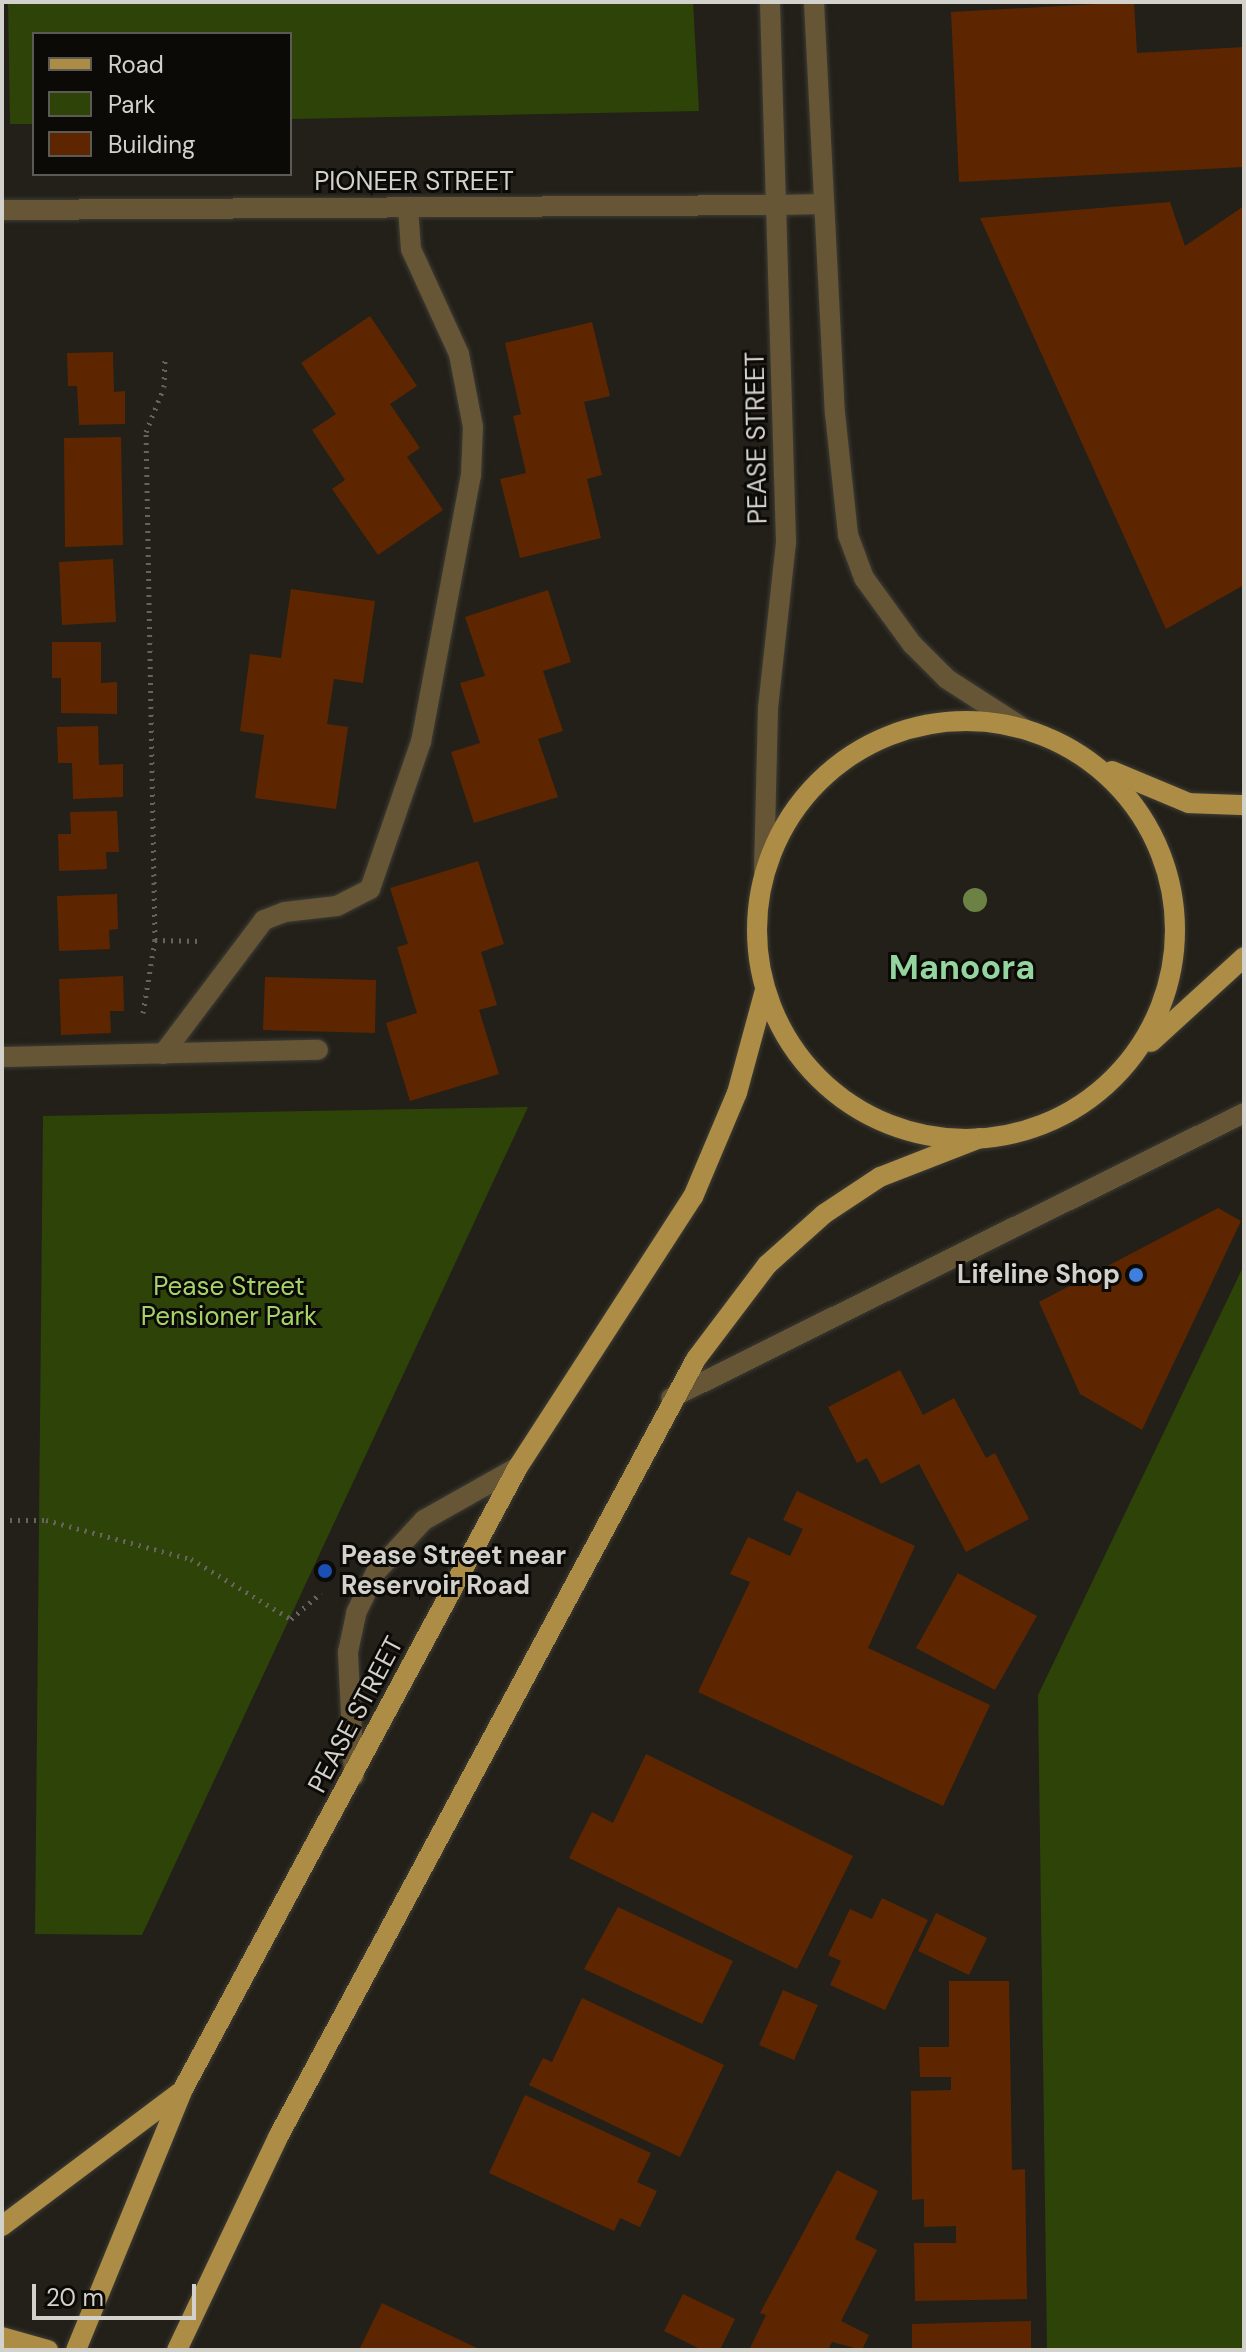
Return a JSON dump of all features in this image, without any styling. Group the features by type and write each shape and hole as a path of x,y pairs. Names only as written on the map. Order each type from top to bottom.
{"main road":[{"path":"980,1138 924,1134 847,1102 824,1084 788,1041 765,990 756,932 764,872 776,841 813,786 865,746 906,730 950,722 1026,730 1160,794 1189,803 1244,805"},
{"path":"1083,756 1123,790 1153,833 1175,908 1174,960 1160,1010 1116,1075"},
{"path":"177,2350 278,2137 671,1398 729,1309 767,1265 824,1214 880,1177 980,1138 1054,1119 1116,1075 1244,957"},
{"name":"PEASE STREET","path":"76,2350 182,2091 518,1467 693,1197 733,1105 765,990"},
{"path":"2,2226 182,2091"},
{"path":"2,2337 48,2350"}],"street":[{"name":"PEASE STREET","path":"764,872 768,708 786,542 770,2"},
{"path":"814,2 842,495 854,555 884,610 929,663 971,697 1026,730"},
{"name":"PIONEER STREET","path":"2,210 824,204"},
{"path":"154,1054 242,943 264,920 285,912 337,906 370,889 421,742 471,476 473,427 459,354 411,249 408,208"},
{"path":"2,1057 318,1050"},
{"path":"671,1398 1244,1113"},
{"path":"354,1776 348,1652 352,1625 376,1572 424,1520 518,1467"}],"path":[{"path":"154,1054 142,1005 155,940 146,432 164,387 165,356"},
{"path":"155,940 242,943"},
{"path":"2,1520 46,1520 191,1559 291,1619 329,1585"}],"green space":[{"path":"8,2 693,2 699,111 292,119 292,32 32,32 32,124 10,124"},
{"name":"Pease Street Pensioner Park","path":"528,1107 142,1935 35,1934 43,1116"},
{"path":"1244,1265 1244,2350 1047,2350 1038,1695"}],"building":[{"path":"1134,2 1137,53 1244,47 1244,167 959,182 951,12"},
{"path":"1170,202 1185,246 1244,206 1244,585 1166,629 980,218"},
{"path":"370,316 417,386 390,404 420,448 407,457 443,510 378,555 332,489 345,480 312,430 336,414 301,363"},
{"path":"592,322 610,396 584,402 602,475 587,479 601,538 520,558 500,479 526,473 513,416 521,414 505,343"},
{"path":"113,352 114,392 125,391 125,424 79,425 77,386 68,386 67,353"},
{"path":"121,437 123,545 65,547 64,438"},
{"path":"113,559 116,622 62,625 59,562"},
{"path":"291,589 375,601 363,683 334,679 327,724 348,727 336,809 255,798 264,735 240,731 250,654 281,658"},
{"path":"548,590 571,662 543,671 563,731 538,739 558,797 474,823 451,752 480,743 460,683 485,676 465,617"},
{"path":"52,642 101,642 101,683 117,682 117,714 61,713 61,678 52,678"},
{"path":"98,726 99,765 123,764 123,797 73,799 72,763 58,763 57,727"},
{"path":"117,811 119,852 106,852 107,869 59,871 58,834 71,834 70,812"},
{"path":"478,861 504,944 481,952 497,1005 479,1010 499,1074 410,1101 386,1023 417,1013 397,947 408,944 390,888"},
{"path":"117,894 118,929 109,930 110,949 59,951 57,896"},
{"path":"123,976 124,1011 110,1011 111,1033 61,1035 59,979"},
{"path":"265,977 376,980 375,1033 263,1030"},
{"path":"1218,1208 1241,1221 1142,1430 1080,1394 1039,1302"},
{"path":"900,1370 923,1415 954,1398 986,1458 995,1453 1029,1519 966,1552 919,1464 881,1484 867,1458 857,1463 828,1407"},
{"path":"797,1491 915,1546 868,1648 990,1705 943,1806 698,1692 750,1582 730,1574 748,1537 790,1556 803,1529 783,1520"},
{"path":"958,1573 1037,1616 995,1690 916,1648"},
{"path":"646,1754 853,1856 797,1969 569,1858 592,1812 613,1823"},
{"path":"882,1898 928,1920 885,2010 830,1985 841,1961 828,1955 850,1909 872,1919"},
{"path":"618,1907 733,1961 702,2024 584,1969"},
{"path":"936,1913 987,1938 969,1975 918,1951"},
{"path":"949,1981 1009,1981 1012,2170 1025,2169 1027,2299 915,2301 914,2243 956,2243 956,2226 924,2227 924,2199 912,2200 911,2091 951,2090 951,2077 920,2077 919,2047 949,2047"},
{"path":"783,1990 818,2005 794,2060 759,2045"},
{"path":"582,1998 724,2065 680,2157 529,2085 543,2058 552,2062"},
{"path":"525,2095 651,2153 637,2182 657,2191 640,2227 620,2218 614,2231 489,2173"},
{"path":"837,2170 878,2191 855,2239 877,2250 841,2321 869,2335 862,2350 832,2342 828,2350 749,2350 766,2315 760,2313"},
{"path":"683,2294 735,2319 720,2350 702,2350 664,2331"},
{"path":"382,2303 481,2350 359,2350"},
{"path":"1031,2321 1031,2350 912,2350 912,2324"}],"place":[{"name":"Lifeline Shop","path":"1136,1275"},
{"name":"Pease Street near Reservoir Road","path":"325,1571"}],"district":[{"name":"Manoora","path":"962,968"}]}
